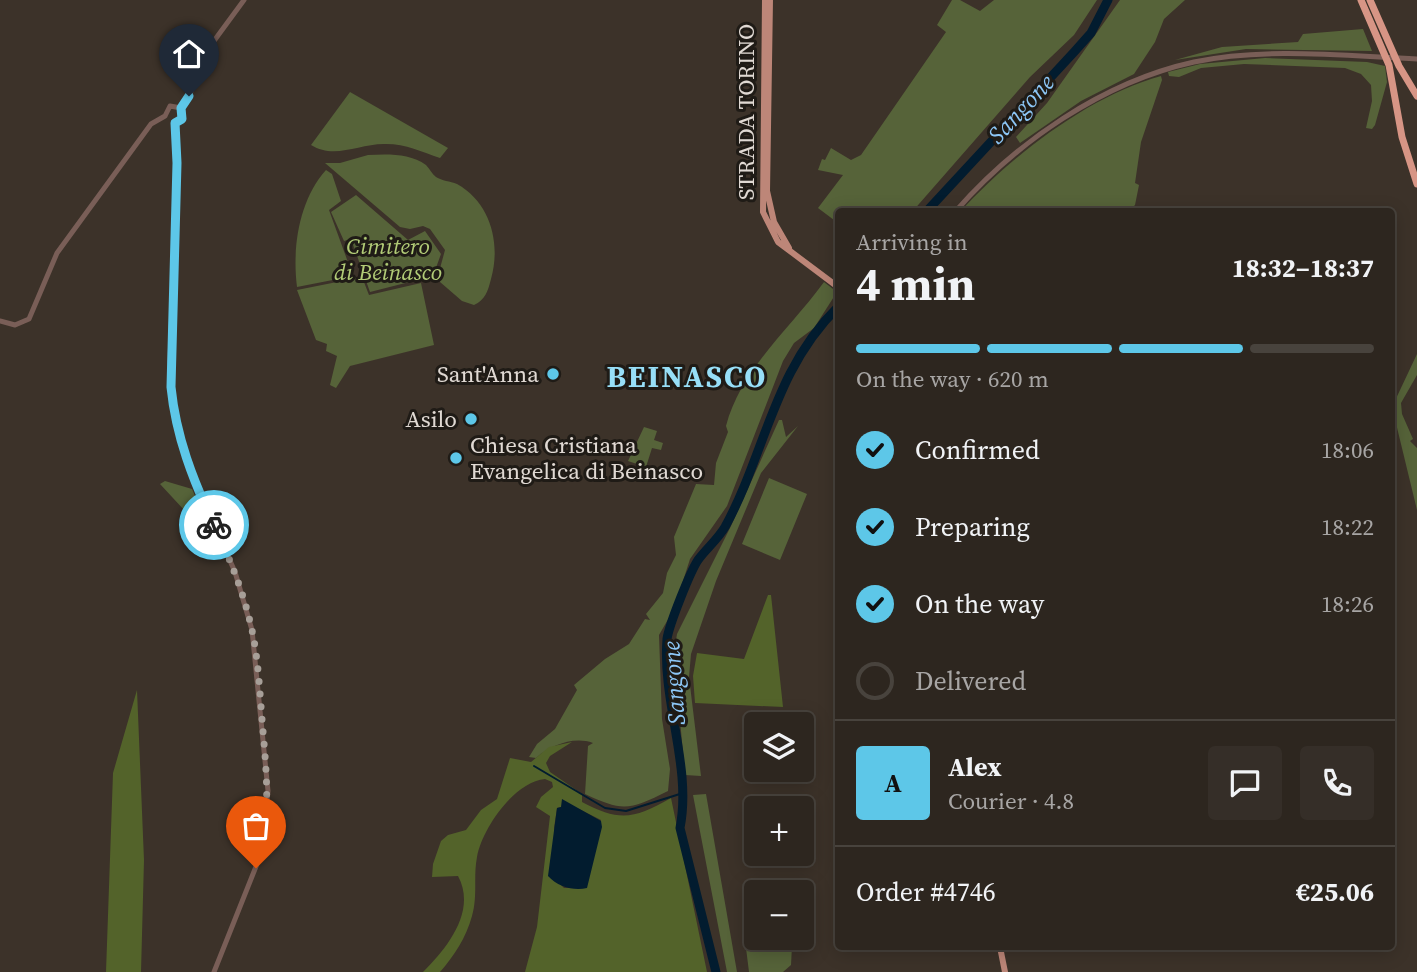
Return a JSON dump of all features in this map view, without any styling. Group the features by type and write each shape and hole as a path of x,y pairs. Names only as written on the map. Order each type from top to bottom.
{"highway":[{"path":"1361,0 1389,65 1402,137 1417,184"},
{"path":"1370,0 1399,66 1417,96"}],"main road":[{"name":"STRADA TORINO","path":"765,0 762,202 772,234 835,285"},
{"name":"STRADA TORINO","path":"770,0 767,198 778,230 795,254"},
{"path":"1001,950 1005,972"}],"street":[{"path":"175,123 183,117 181,108 211,45 244,0"},
{"path":"958,208 974,190 1021,149 1063,119 1112,91 1195,62 1248,56 1417,59"},
{"path":"0,321 19,325 29,319 44,279 62,244 151,124 165,116 170,106 181,108"},
{"path":"165,116 175,123"},
{"path":"175,123 177,163 170,362 174,416 188,466 235,572 252,630 268,791 261,854 214,972"}],"green space":[{"path":"952,0 960,0 980,11 994,0 1097,0 1074,35 1030,77 915,208 835,208 835,221 818,208 843,175 818,170 822,159 825,160 831,148 851,160 861,155 946,32 937,25"},
{"path":"1120,0 1185,0 1164,19 1155,42 1134,74 1081,101 1020,143 1016,137 1047,103"},
{"path":"1363,29 1372,51 1246,49 1175,60 1222,47 1298,42 1303,34"},
{"path":"1265,58 1367,62 1385,66 1387,82 1375,125 1372,129 1366,128 1372,101 1371,85 1361,74 1345,68 1244,64 1201,68 1179,77 1169,76 1168,72 1200,64"},
{"path":"1161,76 1162,80 1141,142 1135,183 1139,185 1132,208 964,208 1002,170 1052,131 1079,113 1133,85"},
{"path":"350,92 448,148 440,158 393,144 376,144 338,151 311,145"},
{"path":"368,155 413,158 426,165 436,177 457,184 469,192 478,202 490,225 495,252 489,287 478,303 474,305 462,301 440,282 439,272 445,250 430,229 423,226 410,229 400,227 325,163 340,163"},
{"path":"326,170 332,174 341,201 329,210 353,276 297,287 299,225 309,195"},
{"name":"Cimitero di Beinasco","path":"356,195 408,240 425,231 441,254 433,276 370,292 351,239 344,241 331,212"},
{"path":"362,277 369,295 421,283 434,345 350,366 336,388 330,385 337,356 326,351 327,344 316,340 297,290"},
{"path":"824,282 835,290 835,295 814,328 794,343 783,361 727,506 690,559 674,609 659,635 662,719 670,769 668,791 644,802 626,806 609,804 585,794 588,746 593,743 571,741 549,749 536,758 529,757 537,744 555,729 577,690 574,685 605,659 629,644 645,619 650,620 646,614 663,593 667,573 676,555 674,537 696,484 714,485 716,463 728,432 726,426 733,405 754,368"},
{"path":"1417,354 1417,375 1401,403 1402,414 1413,439 1410,441 1417,448 1417,510 1395,419 1395,401"},
{"path":"779,420 782,420 786,437 798,426 761,473 716,581 691,654 689,677 701,776 685,775 674,653 677,634 731,526"},
{"path":"644,427 657,431 654,440 663,443 661,450 652,448 646,467 628,461"},
{"path":"769,478 807,494 780,560 742,544"},
{"path":"165,481 192,489 214,540 204,545 185,511 160,484"},
{"path":"768,595 771,595 783,707 695,703 693,676 697,653 744,659"},
{"path":"137,690 144,860 141,972 106,972 113,773"},
{"path":"572,742 550,756 546,763 550,772 582,794 582,802 595,808 617,815 637,814 671,798 707,972 525,972 537,927 550,816 536,807 541,797 553,787 552,782 545,779 533,782 511,798 485,833 477,857 474,908 466,932 455,953 440,972 423,972 450,940 462,915 464,902 458,876 432,877 433,864 441,841 448,835 466,830 481,810 497,799 510,758 531,762 549,747","holes":["557,808 579,809 601,820 580,888 564,888 560,884 554,828"]},
{"path":"706,794 737,972 727,972 693,795"},
{"path":"746,950 792,950 791,965 783,972 749,972"}],"water":[{"path":"562,799 601,821 602,827 587,888 566,887 548,876 557,808 561,807"}],"waterway":[{"name":"Sangone","path":"930,208 1091,33 1108,0"},
{"name":"Sangone","path":"716,972 680,828 682,782 669,687 667,639 694,566 722,531 739,499 784,385 816,332 835,310"},
{"path":"534,766 605,808 626,811 683,793"}],"way so far":[{"path":"214,525 235,572 252,630 257,668 268,791 267,824 256,868"}],"place":[{"name":"Sant'Anna","path":"553,374"},
{"name":"Asilo","path":"471,419"},
{"name":"Chiesa Cristiana Evangelica di Beinasco","path":"456,458"}],"district":[{"name":"BEINASCO","path":"687,377"}],"route":[{"path":"189,96 181,108 182,119 175,123 174,136 177,163 171,387 174,416 188,466 214,525"}]}
